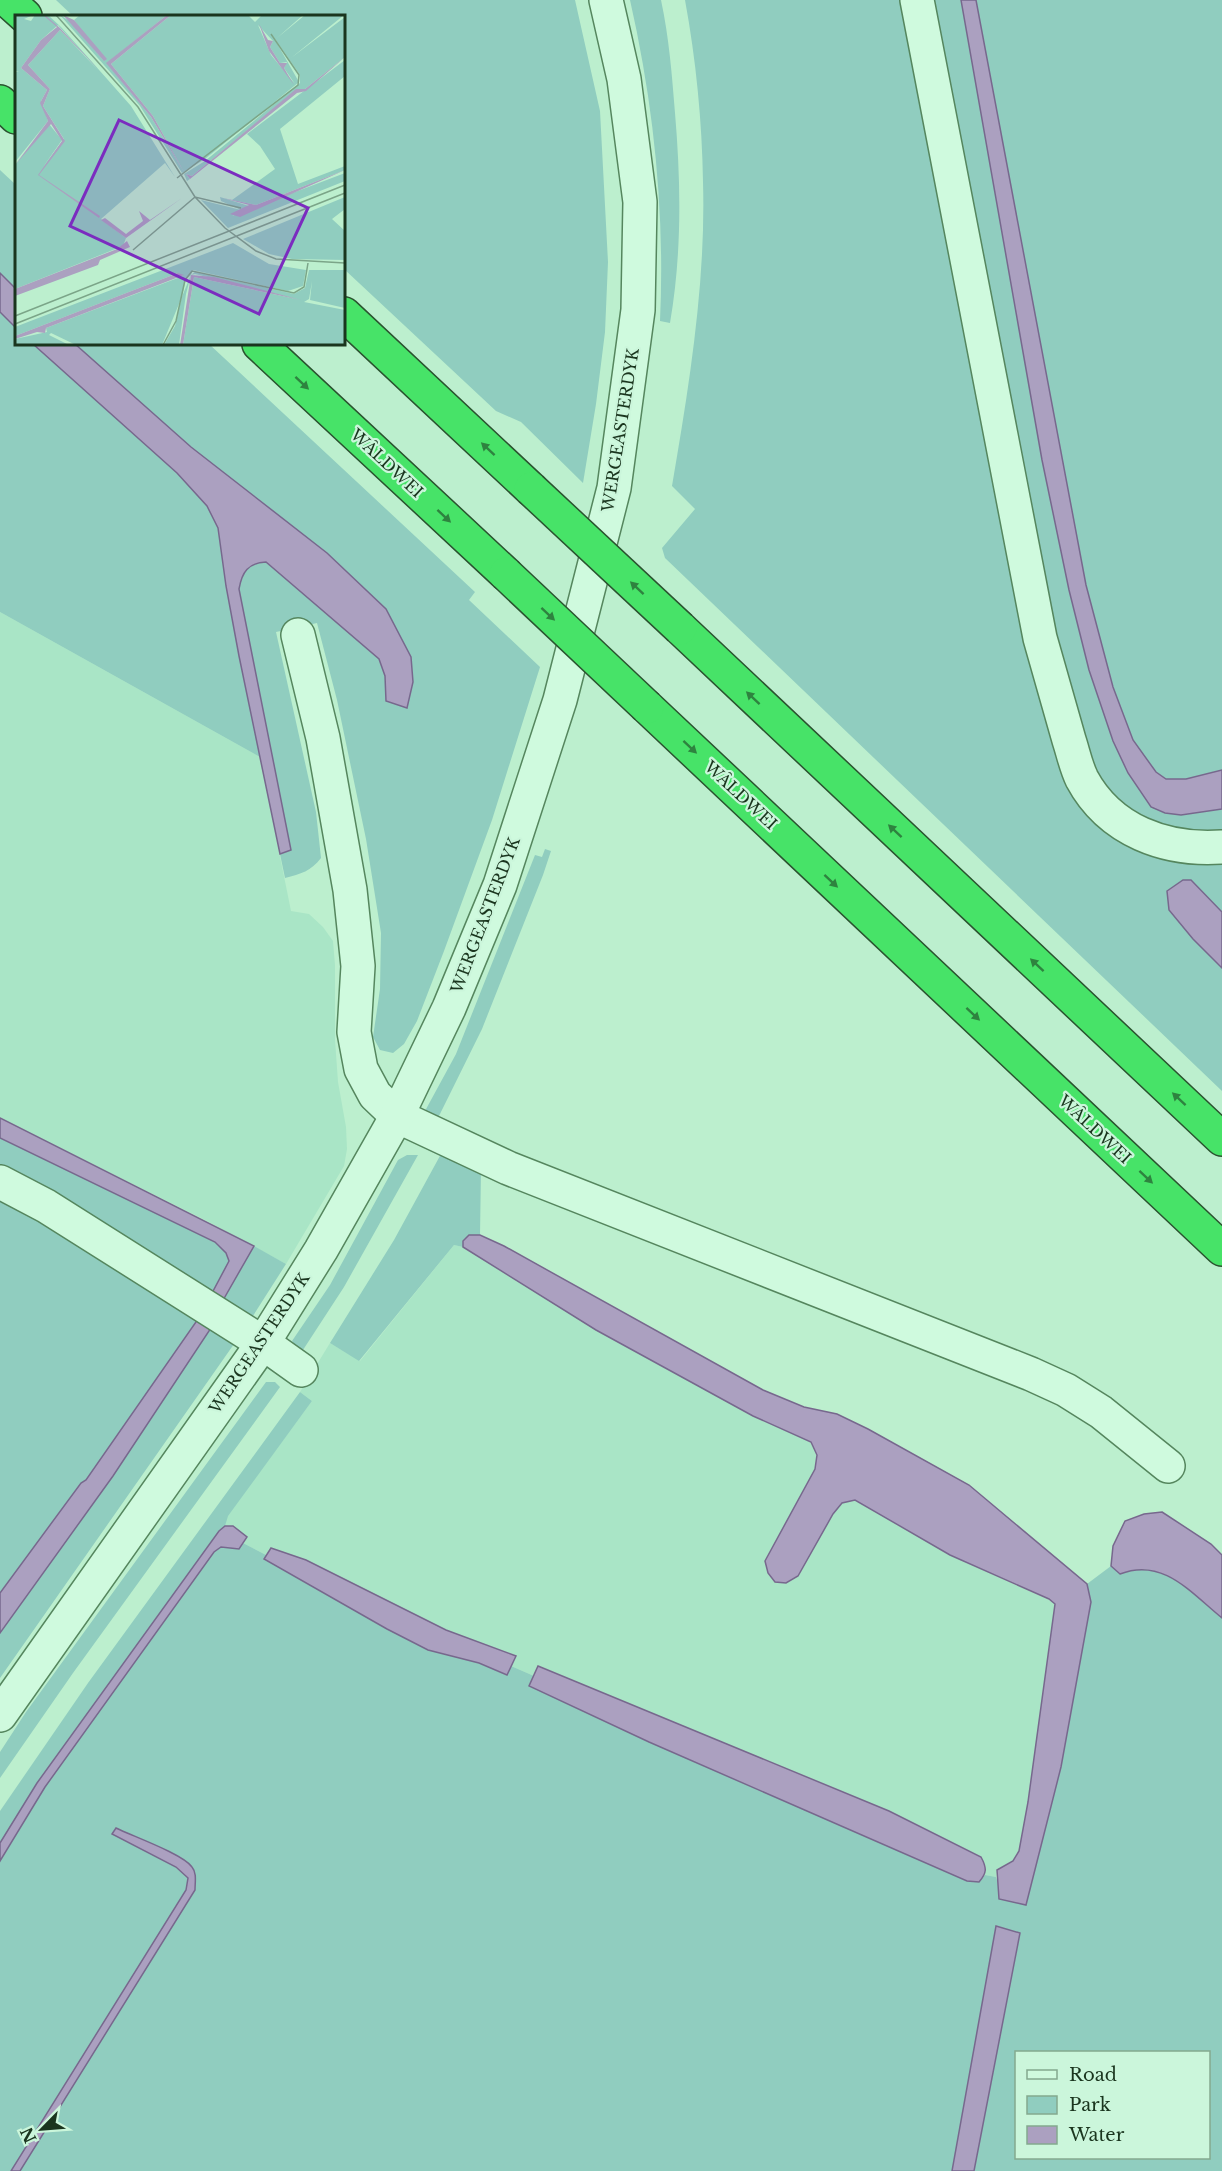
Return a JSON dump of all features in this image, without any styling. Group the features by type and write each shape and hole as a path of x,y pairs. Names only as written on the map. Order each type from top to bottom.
{"highway":[{"path":"8,0 24,15"},
{"path":"0,102 15,116"},
{"path":"345,315 1222,1139"},
{"name":"WÂLDWEI","path":"260,345 1222,1249"}],"street":[{"name":"WERGEASTERDYK","path":"0,1715 263,1342 321,1250 397,1116 449,1008 500,885 560,700 614,488 638,310 640,202 624,79 606,0"},
{"path":"917,0 1040,638 1060,712 1082,778 1113,817 1130,830 1167,844 1193,848 1222,847"},
{"path":"298,636 327,760 350,890 358,966 354,1032 361,1069 375,1095 397,1116 508,1168 1040,1378 1066,1390 1101,1412 1168,1466"},
{"path":"0,1182 46,1206 263,1342 301,1370"}],"green space":[{"path":"56,0 575,0 600,111 608,262 605,332 583,483 521,422 496,411 345,270 345,15 72,15"},
{"path":"630,0 661,0 668,42 673,85 679,192 677,271 670,323 660,321 661,240 656,160 646,80"},
{"path":"685,0 906,0 1075,781 1222,859 1222,912 1191,880 1193,939 1222,968 1222,1091 665,558 662,548 695,509 672,486 695,334 702,258 700,113"},
{"path":"927,0 961,0 1042,460 1069,590 1089,670 1113,741 1128,773 1181,815 1222,809 1222,836 1213,837 1141,820 1104,792 1091,765 1059,663"},
{"path":"976,0 1222,0 1222,770 1186,779 1166,779 1156,772 1133,740 1113,687 1086,585"},
{"path":"0,170 15,184 15,288 0,273"},
{"path":"0,312 15,327 15,345 34,345 177,473 207,506 218,528 226,586 260,757 0,612"},
{"path":"76,345 210,345 475,592 469,600 540,667 492,820 444,951 417,1021 404,1044 393,1053 380,1050 373,1037 380,989 381,933 366,839 337,700 317,623 276,632 316,812 321,858 305,871 285,878 280,854 290,850 239,589 242,578 250,567 266,562 379,659 385,676 386,700 407,708 413,682 411,657 386,609 327,553 191,447"},
{"path":"0,612 260,757 291,911 309,914 323,927 333,941 335,1040 338,1082 346,1127 347,1149 344,1166 286,1264 209,1222 0,1118"},
{"path":"545,849 551,851 543,875 482,1029 438,1118 427,1116 425,1111 456,1054 535,855 542,857"},
{"path":"0,1138 215,1242 226,1253 229,1261 211,1295 222,1302 254,1246 286,1264 251,1319 0,1175"},
{"path":"441,1154 481,1169 480,1235 469,1235 463,1247 454,1245 359,1361 330,1343 394,1240"},
{"path":"407,1155 418,1155 344,1287 301,1353 292,1341 330,1285 398,1160"},
{"path":"0,1191 43,1213 214,1323 227,1334 234,1344 0,1678 0,1633 113,1476 210,1328 198,1319 86,1480 81,1483 0,1593"},
{"path":"454,1245 463,1247 596,1330 753,1416 811,1442 817,1455 815,1469 765,1561 798,1576 833,1514 842,1503 855,1499 950,1555 1055,1604 1028,1802 1019,1851 1013,1861 997,1870 996,1877 985,1875 986,1867 981,1857 889,1811 539,1666 534,1676 511,1666 516,1656 446,1630 271,1548 266,1555 243,1543 247,1537 225,1526 227,1516 312,1401 300,1392 330,1343 360,1361"},
{"path":"266,1382 275,1382 280,1387 0,1778 0,1752 26,1712"},
{"path":"300,1392 312,1401 228,1516 225,1526 219,1531 37,1783 0,1843 0,1811 88,1683"},
{"path":"243,1543 266,1555 264,1559 428,1650 479,1663 506,1675 511,1666 534,1676 529,1686 649,1742 979,1882 985,1875 996,1877 998,1884 1026,1905 1061,1767 1091,1602 1087,1584 1111,1566 1120,1574 1135,1570 1150,1570 1176,1580 1222,1618 1222,2171 974,2171 1020,1934 996,1927 952,2171 20,2171 195,1890 193,1867 113,1834 176,1867 188,1878 186,1890 11,2171 0,2171 0,1861 45,1787 214,1552 221,1547 239,1549"}],"water":[{"path":"961,0 976,0 1086,585 1113,687 1133,740 1156,772 1166,779 1186,779 1222,770 1222,809 1181,815 1165,813 1151,807 1128,773 1113,741 1089,670 1069,590 1042,460"},
{"path":"0,273 15,288 15,327 0,312"},
{"path":"34,345 76,345 191,447 327,553 386,609 411,657 413,682 407,708 386,701 385,676 379,659 266,562 250,566 244,573 239,589 291,850 280,854 239,656 218,528 207,506 177,473"},
{"path":"1183,880 1191,880 1222,912 1222,968 1193,939 1169,910 1167,891"},
{"path":"0,1118 254,1246 222,1302 211,1295 229,1261 226,1253 215,1242 0,1138"},
{"path":"469,1235 480,1235 504,1246 763,1390 804,1407 837,1414 969,1485 1087,1584 1091,1602 1061,1767 1026,1905 999,1899 997,1870 1013,1861 1019,1851 1028,1802 1055,1604 1049,1599 950,1555 855,1500 842,1503 833,1514 798,1576 786,1583 775,1582 768,1573 765,1561 815,1469 817,1455 811,1442 753,1416 596,1330 463,1247 463,1241"},
{"path":"198,1319 211,1328 113,1476 0,1633 0,1593 81,1483 86,1480"},
{"path":"1162,1512 1211,1544 1222,1555 1222,1618 1176,1580 1150,1570 1135,1570 1120,1574 1111,1566 1113,1546 1125,1521 1144,1514"},
{"path":"225,1526 233,1526 247,1537 239,1549 221,1547 214,1552 45,1787 0,1861 0,1843 37,1783 219,1531"},
{"path":"271,1548 306,1560 446,1630 516,1656 507,1675 479,1663 428,1650 387,1629 264,1559"},
{"path":"538,1666 889,1811 981,1857 985,1867 984,1876 979,1882 967,1881 649,1742 529,1686"},
{"path":"116,1828 187,1862 195,1872 195,1890 20,2171 11,2171 186,1890 188,1878 176,1867 112,1834"},
{"path":"996,1926 1020,1933 974,2171 952,2171"}]}
